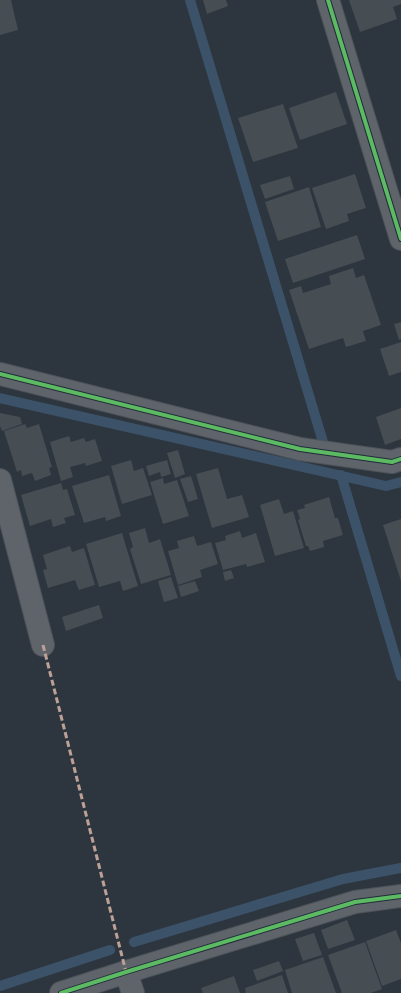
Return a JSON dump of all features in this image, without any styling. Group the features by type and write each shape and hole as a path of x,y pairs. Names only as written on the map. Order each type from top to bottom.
{"street":[{"path":"328,0 401,239"},
{"path":"0,374 300,449 392,462 401,459"},
{"path":"0,480 43,646"},
{"path":"61,993 355,902 401,896"},
{"path":"126,972 133,993"}],"building":[{"path":"0,0 11,0 18,30 0,35"},
{"path":"203,0 226,0 228,6 207,14"},
{"path":"349,0 401,0 401,4 393,7 397,19 360,32"},
{"path":"336,92 347,124 300,140 289,108"},
{"path":"283,104 298,148 253,162 238,118"},
{"path":"355,174 366,208 347,214 349,221 326,229 312,188"},
{"path":"290,176 294,189 265,199 260,185"},
{"path":"309,187 321,227 278,241 265,202"},
{"path":"357,235 365,259 293,283 285,259"},
{"path":"353,268 356,278 364,275 381,325 363,331 366,341 346,347 343,338 309,349 289,290 301,286 303,293 331,284 329,276"},
{"path":"401,322 401,339 399,340 394,324"},
{"path":"401,342 401,372 389,376 380,349"},
{"path":"401,408 401,439 385,445 376,417"},
{"path":"0,413 20,417 22,424 2,431 0,426"},
{"path":"25,424 27,428 39,424 52,467 49,468 51,475 35,481 32,473 22,476 21,470 17,472 4,431"},
{"path":"69,436 71,442 84,438 86,442 95,439 102,461 86,466 85,463 70,467 73,477 61,481 50,442"},
{"path":"178,450 185,474 175,478 167,453"},
{"path":"131,460 134,471 143,468 152,495 122,504 111,466"},
{"path":"167,460 171,474 161,477 160,472 149,476 146,466"},
{"path":"218,468 227,499 242,495 249,517 212,528 196,474"},
{"path":"109,475 121,516 106,521 105,517 84,523 72,486"},
{"path":"191,476 198,499 188,502 180,479"},
{"path":"163,478 164,484 177,480 189,516 163,524 150,482"},
{"path":"61,483 63,490 67,489 75,515 64,518 66,523 53,527 51,519 30,526 21,495"},
{"path":"329,497 335,518 338,518 343,535 323,541 324,547 310,551 308,546 306,546 298,520 300,519 297,510 305,508 304,505"},
{"path":"279,499 284,514 293,511 304,548 275,556 260,505"},
{"path":"401,519 401,581 383,525"},
{"path":"145,528 149,543 160,539 171,575 141,584 130,549 133,547 129,533"},
{"path":"240,531 242,538 256,533 265,562 247,567 246,564 223,570 215,543 226,540 225,536"},
{"path":"122,533 138,586 123,591 120,581 99,587 86,544"},
{"path":"194,536 197,546 211,542 218,564 200,570 202,577 178,585 168,551 179,548 177,541"},
{"path":"70,546 72,552 84,548 95,585 79,590 75,580 48,588 43,570 47,569 43,555"},
{"path":"231,570 234,578 225,581 223,572"},
{"path":"171,577 178,598 164,602 158,581"},
{"path":"195,581 199,591 181,597 178,586"},
{"path":"99,605 103,618 66,631 62,617"},
{"path":"347,920 355,940 328,949 321,930"},
{"path":"396,930 401,943 401,979 382,986 366,941"},
{"path":"314,933 322,955 303,961 295,939"},
{"path":"365,942 382,989 371,993 342,993 328,955"},
{"path":"323,957 336,993 292,993 285,970"},
{"path":"279,961 283,971 257,981 253,970"},
{"path":"282,975 288,993 246,993 245,988"},
{"path":"234,976 240,993 203,993 201,988"}],"waterway":[{"path":"190,0 323,442"},
{"path":"0,398 386,486 401,482"},
{"path":"341,475 401,676"},
{"path":"134,942 343,879 401,868"},
{"path":"0,986 110,950"}],"marked path":[{"path":"43,645 126,972"}],"cycle path":[{"path":"328,0 401,239"},
{"path":"0,374 300,449 392,462 401,459"},
{"path":"61,993 355,902 401,896"}]}
